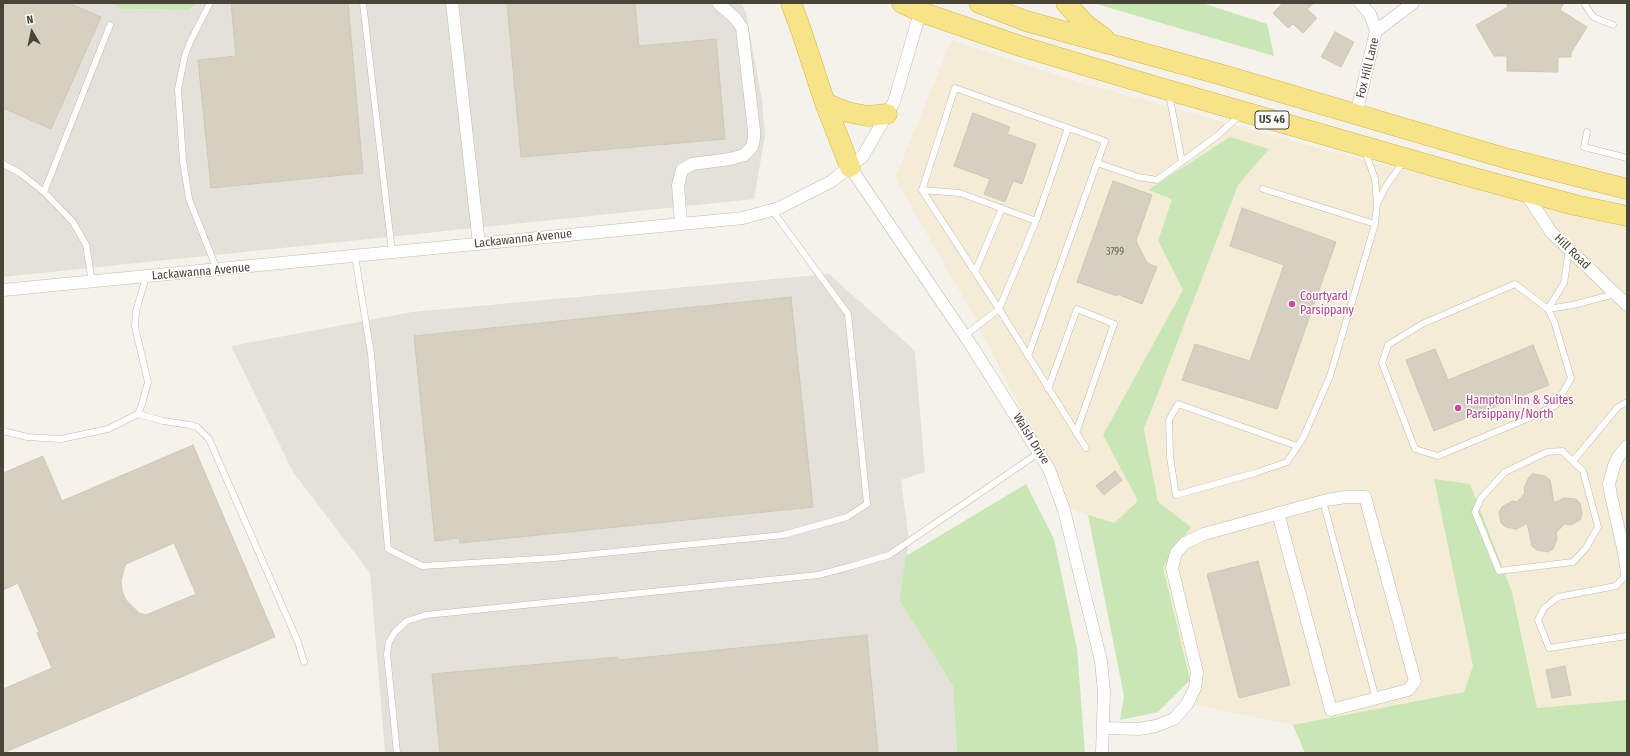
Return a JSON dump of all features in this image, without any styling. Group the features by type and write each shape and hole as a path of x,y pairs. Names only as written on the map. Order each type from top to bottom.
{"highway":[{"path":"791,3 825,102 850,167"},
{"name":"US 46","path":"902,3 922,7 1020,46 1169,90 1525,192 1575,205 1627,216"},
{"name":"US 46","path":"979,3 1026,20 1219,74 1505,158 1627,188"},
{"path":"1066,3 1085,24 1112,44"},
{"path":"825,102 847,112 868,116 887,114"}],"street":[{"path":"452,3 478,244"},
{"path":"681,224 678,185 682,170 692,164 730,159 744,155 752,147 754,138 742,28 736,19 718,3"},
{"name":"Fox Hill Lane","path":"1356,115 1376,31 1370,14 1360,3"},
{"path":"1376,31 1413,3"},
{"name":"Lackawanna Avenue","path":"3,290 743,218 772,210 832,181 863,156 894,102 922,7"},
{"name":"Walsh Drive","path":"850,167 964,336 1049,468 1064,510 1101,661 1104,692 1102,753"},
{"name":"Hill Road","path":"1525,192 1551,232 1627,305"},
{"path":"1627,446 1618,457 1609,484 1624,552 1627,574"},
{"path":"1104,728 1138,729 1156,726 1174,719 1187,704 1195,688 1197,672 1172,568 1176,553 1185,544 1204,534 1278,513 1323,501 1345,497 1365,497 1415,681 1408,690 1331,710 1278,513"}],"lane":[{"path":"210,3 185,55 178,89 183,162 189,199 217,270"},
{"path":"363,3 392,252"},
{"path":"1584,3 1593,17 1613,25"},
{"path":"44,192 110,25"},
{"path":"922,190 956,88 1104,141 1028,356"},
{"path":"1169,90 1182,162"},
{"path":"1097,163 1138,177 1157,180 1216,136 1244,112"},
{"path":"964,336 999,309 1036,221 1068,128"},
{"path":"1587,132 1584,147 1627,158"},
{"path":"1297,446 1178,404 1169,420 1170,457 1176,494 1255,473 1287,462 1303,438 1330,376 1375,224 1377,204 1375,179 1363,146"},
{"path":"1377,204 1386,186 1406,159"},
{"path":"3,164 20,173 44,192 67,214 79,231 86,245 92,282"},
{"path":"1263,189 1375,224"},
{"path":"922,190 960,193 1036,221"},
{"path":"922,190 1086,448"},
{"path":"975,272 1002,208"},
{"path":"355,256 371,354 388,549 422,566 554,558 783,535 847,517 867,504 848,314 772,210"},
{"path":"1548,309 1564,283 1569,249"},
{"path":"3,431 27,437 61,439 108,429 138,414 148,382 135,327 136,311 146,277"},
{"path":"1548,309 1554,321 1571,378 1556,405 1536,415 1438,456 1414,449 1382,363 1388,345 1422,324 1515,284 1548,309 1573,305 1616,294"},
{"path":"1048,389 1077,310 1114,324 1076,433"},
{"path":"1573,461 1618,407 1627,402"},
{"path":"138,414 163,421 198,427 209,439 298,642 304,662"},
{"path":"1562,451 1573,461 1584,471 1598,527 1586,548 1573,562 1499,571 1475,512 1482,498 1505,472 1547,452 1562,451"},
{"path":"397,753 387,654 388,642 395,632 407,621 426,615 818,575 852,566 889,555 1040,452"},
{"path":"1323,501 1376,699"},
{"path":"1627,574 1616,586 1558,597 1544,608 1538,620 1549,648 1627,636"}],"shaded area":[{"path":"3,3 110,3 122,9 189,10 197,3 741,3 746,12 762,101 765,135 754,199 3,277"},
{"path":"952,40 1082,83 1350,157 1627,223 1627,700 1537,708 1512,592 1434,479 1473,666 1443,753 1427,753 1196,705 1163,567 1191,527 1158,502 1144,429 1238,185 1269,149 1149,190 1172,199 1158,241 1183,290 1103,435 1138,501 1114,523 1067,508 1033,433 971,311 895,178"},
{"path":"829,274 915,351 925,472 901,480 909,541 899,600 953,686 957,753 385,753 370,573 293,472 231,346 412,312"}],"green space":[{"path":"110,3 197,3 189,10 122,9"},
{"path":"1093,3 1202,3 1267,24 1274,56"},
{"path":"1230,137 1269,149 1238,185 1144,429 1158,502 1191,527 1163,567 1190,680 1158,712 1120,720 1124,696 1088,515 1114,523 1138,501 1103,435 1183,290 1158,241 1172,199 1148,190"},
{"path":"1434,479 1470,484 1512,592 1537,708 1627,700 1627,753 1305,753 1293,725 1464,692 1473,666"},
{"path":"1026,484 1054,539 1077,649 1085,753 957,753 953,686 899,600 906,556"}],"building":[{"path":"3,3 69,3 101,17 51,129 3,108"},
{"path":"231,3 348,3 363,173 211,188 198,60 236,56"},
{"path":"507,3 635,3 639,46 716,39 725,139 521,157"},
{"path":"1283,3 1314,3 1307,9 1317,18 1303,33 1293,24 1288,28 1273,13"},
{"path":"1506,3 1564,3 1560,10 1587,27 1571,53 1571,57 1558,57 1558,72 1507,71 1507,56 1494,56 1476,25 1508,7"},
{"path":"1335,32 1354,42 1341,67 1321,57"},
{"path":"973,113 1010,127 1007,134 1036,144 1022,184 1013,181 1005,202 984,194 990,179 954,166"},
{"path":"1113,181 1152,195 1136,241 1147,263 1157,267 1142,304 1117,294 1117,296 1077,282"},
{"name":"Courtyard Parsippany","path":"1242,208 1336,242 1277,409 1182,380 1195,344 1250,361 1284,265 1230,246"},
{"path":"791,297 813,507 460,543 459,538 435,541 414,336"},
{"name":"Hampton Inn & Suites Parsippany/North","path":"1533,345 1549,385 1434,431 1406,360 1435,349 1448,380"},
{"path":"193,445 275,637 3,753 3,689 52,668 37,633 39,632 18,583 3,590 3,473 43,456 62,501","holes":["174,543 196,594 146,615 139,613 126,600 122,591 121,581 124,569 126,564"]},
{"path":"1115,471 1122,480 1104,495 1096,486"},
{"path":"1533,474 1545,476 1550,480 1554,503 1564,498 1576,499 1580,503 1582,514 1580,520 1570,525 1564,524 1556,533 1557,539 1553,549 1548,552 1537,550 1532,546 1527,523 1517,529 1506,527 1501,523 1499,512 1502,507 1512,501 1517,502 1525,493 1524,488 1529,477"},
{"path":"1258,561 1290,685 1239,698 1207,574"},
{"path":"867,635 878,753 440,753 432,674 618,657 618,660"},
{"path":"1565,666 1571,695 1552,698 1546,670"}],"place":[{"name":"Courtyard Parsippany","path":"1292,304"},
{"name":"Hampton Inn & Suites Parsippany/North","path":"1458,408"}]}
